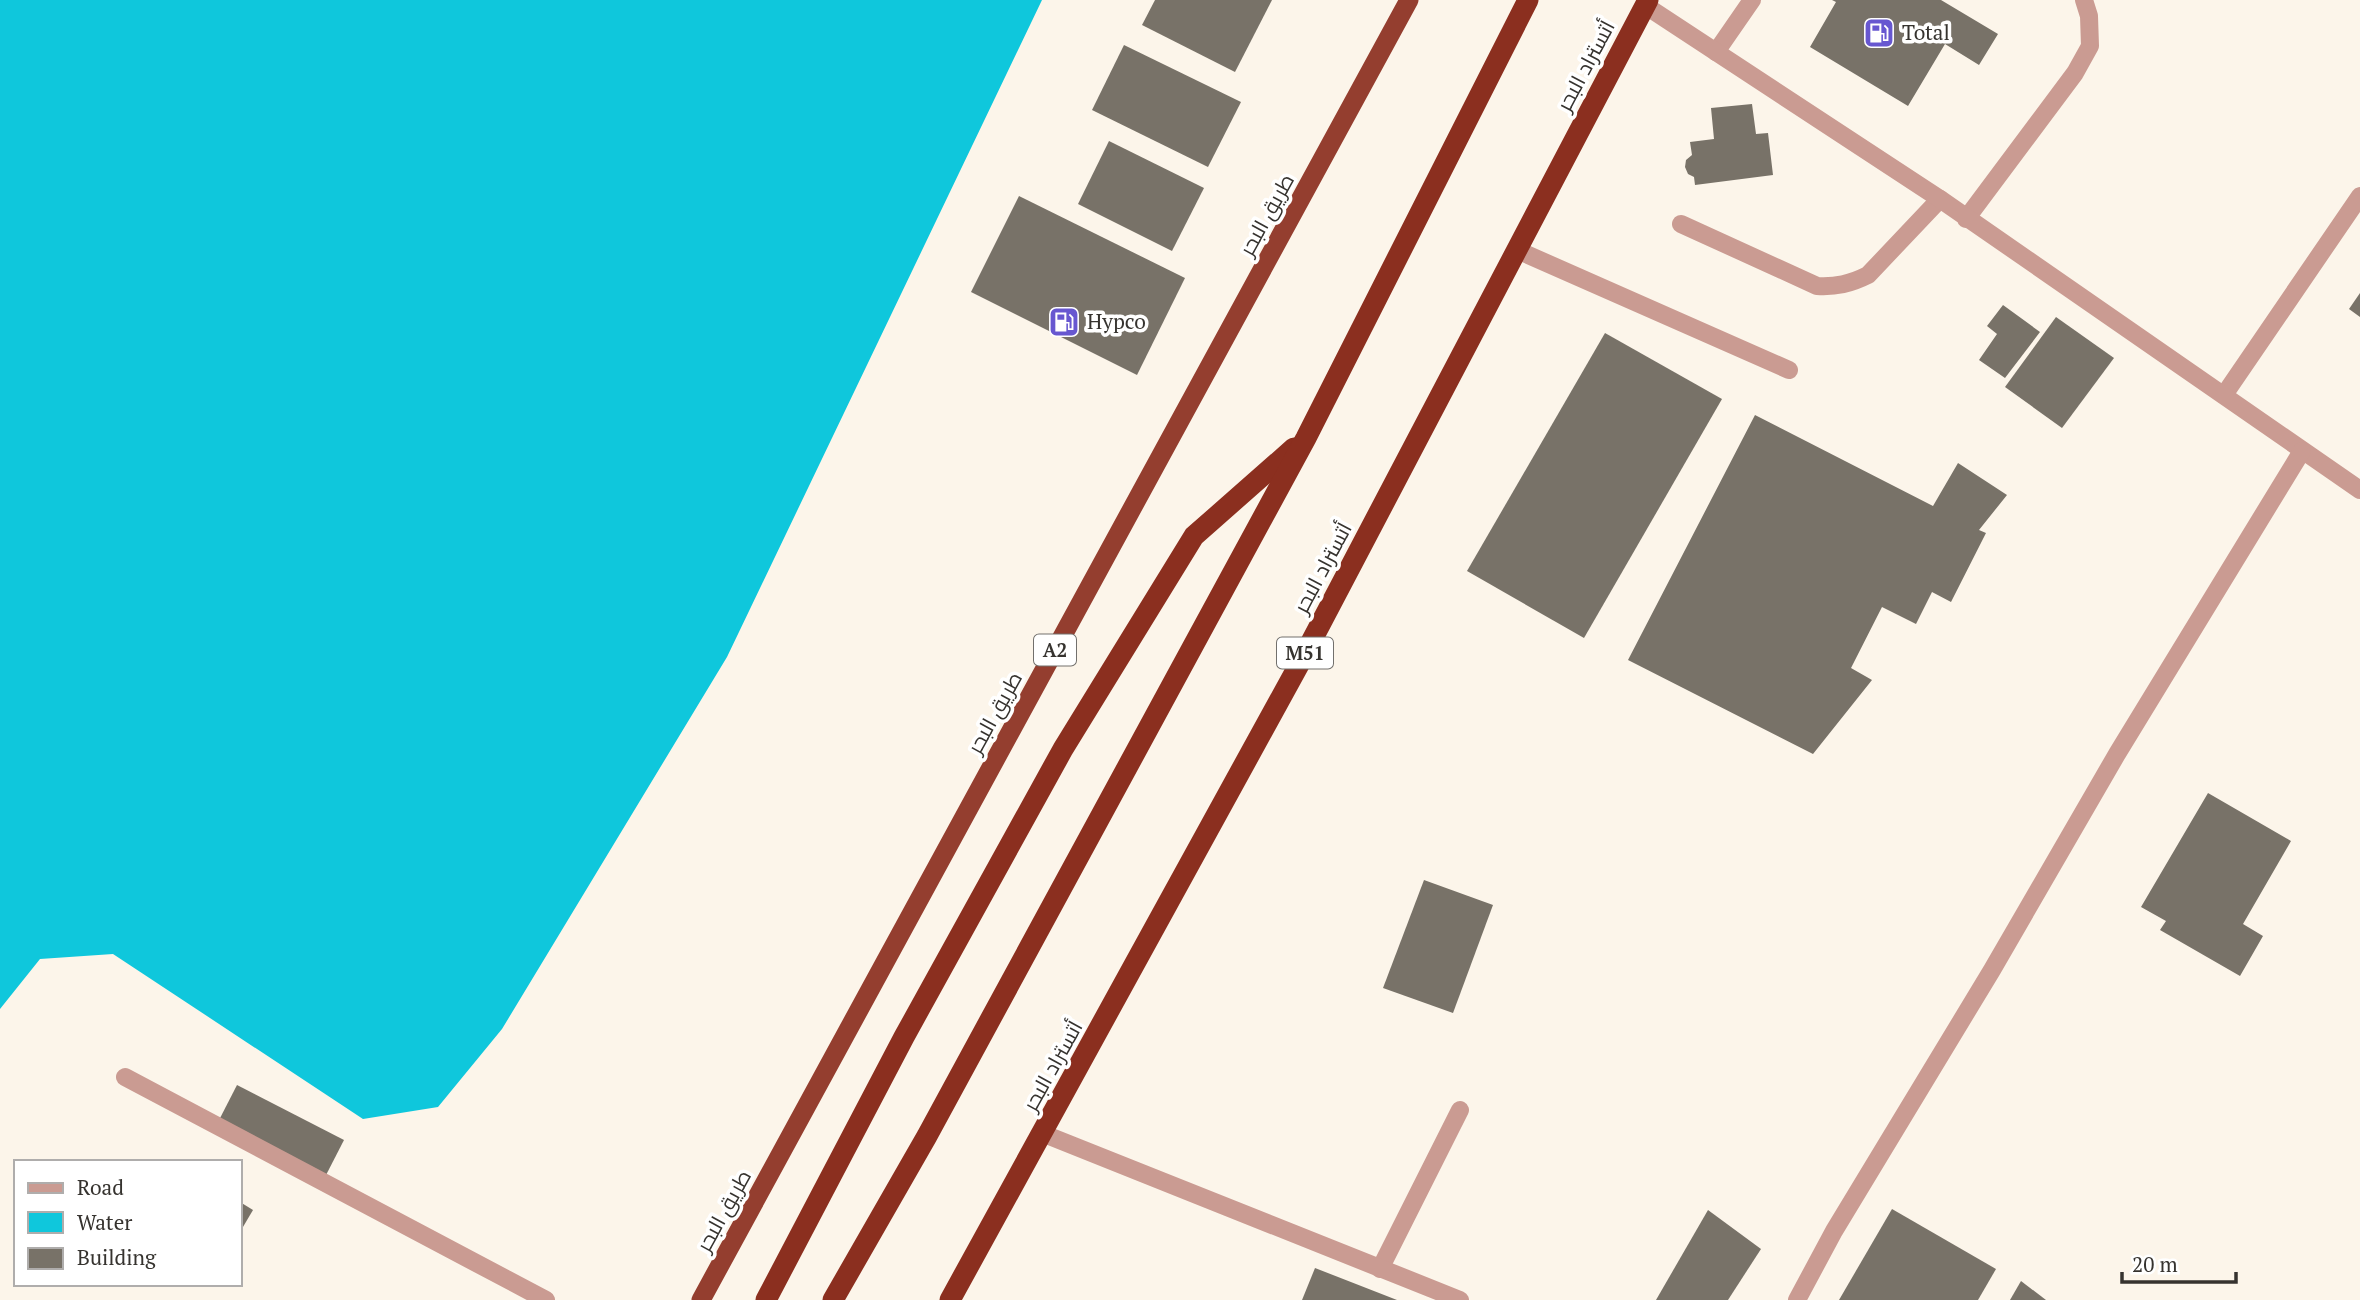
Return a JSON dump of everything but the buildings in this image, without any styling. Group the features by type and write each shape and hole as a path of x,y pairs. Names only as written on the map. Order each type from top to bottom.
{"highway":[{"name":"طريق البحر","path":"701,1300 1409,0"},
{"path":"834,1300 927,1136 1306,438 1528,0"},
{"name":"أتستراد البحر","path":"950,1300 1044,1134 1301,661 1647,3"},
{"path":"766,1300 904,1037 1063,749 1194,536 1306,438"}],"street":[{"path":"1716,52 1752,0"},
{"path":"1966,219 2075,73 2090,46 2089,16 2084,0"},
{"path":"1647,3 1716,52 1940,199 2360,490"},
{"path":"2224,395 2360,196"},
{"path":"1681,224 1817,286 1835,287 1853,283 1868,275 1940,199"},
{"path":"1517,250 1789,370"},
{"path":"1797,1300 1834,1231 1992,970 2117,754 2302,451"},
{"path":"125,1077 546,1300"},
{"path":"1380,1269 1460,1110"},
{"path":"1044,1134 1460,1300"}],"water":[{"path":"0,0 1042,0 727,657 502,1029 438,1107 363,1119 113,954 40,959 0,1009"}],"place":[{"name":"Total","path":"1879,33"},
{"name":"Hypco","path":"1064,322"}]}
